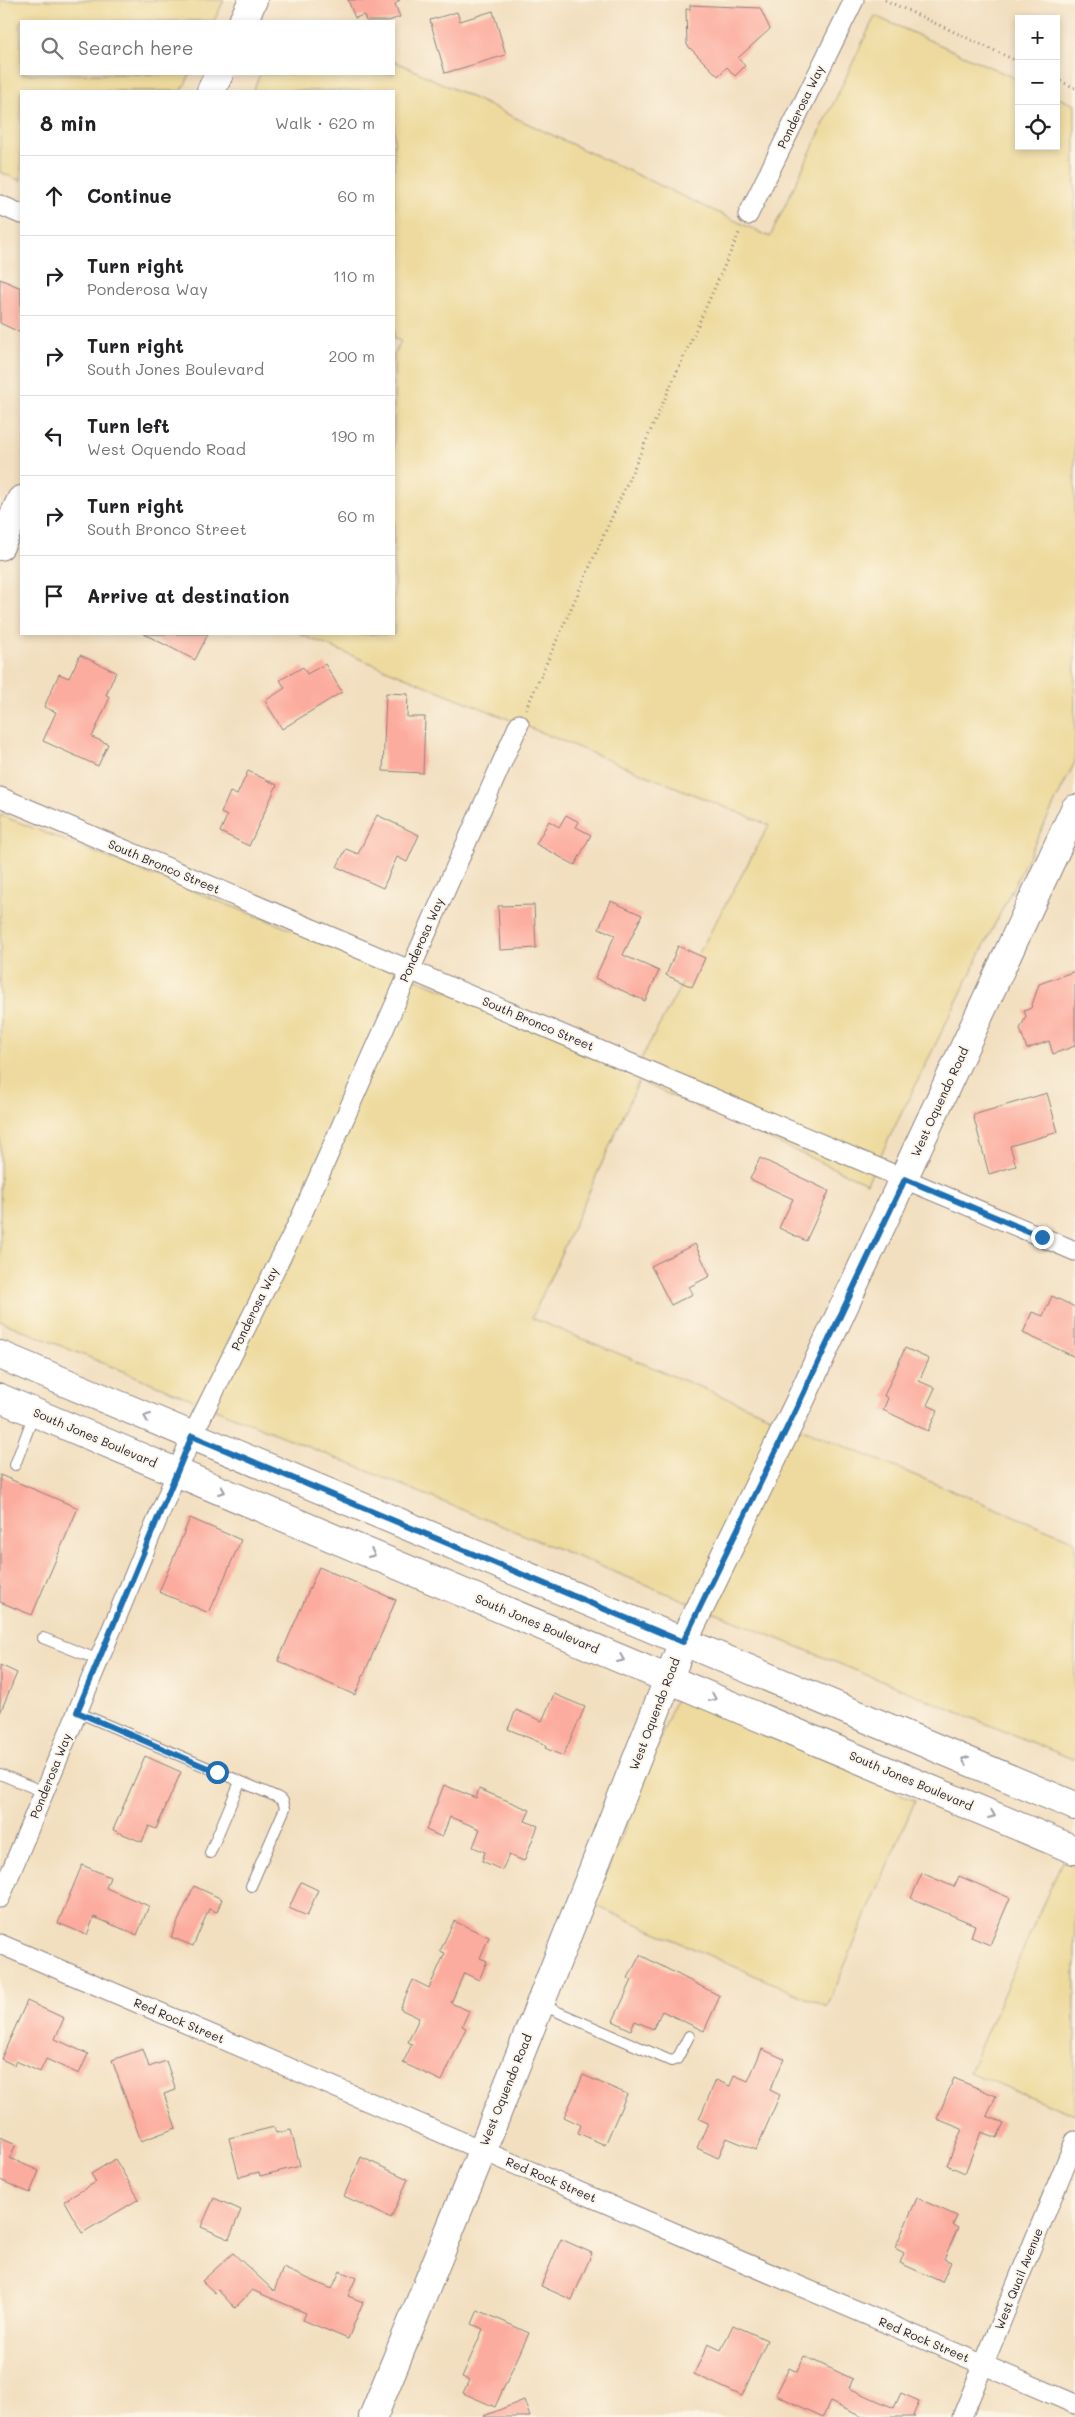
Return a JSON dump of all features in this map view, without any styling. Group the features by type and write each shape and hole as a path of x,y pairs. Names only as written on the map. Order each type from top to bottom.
{"main road":[{"path":"243,20 253,0"},
{"path":"211,90 219,75"},
{"path":"0,546 20,502"},
{"name":"West Oquendo Road","path":"373,2417 541,2004 683,1642 905,1179 1075,809"},
{"path":"0,1355 1075,1806"},
{"name":"South Jones Boulevard","path":"0,1398 1075,1850"}],"street":[{"name":"Ponderosa Way","path":"748,215 854,0"},
{"path":"0,205 20,214"},
{"name":"Ponderosa Way","path":"0,1898 192,1436 300,1219 519,724"},
{"name":"South Bronco Street","path":"0,798 1075,1251"},
{"name":"Red Rock Street","path":"0,1944 1075,2404"},
{"name":"West Quail Avenue","path":"962,2417 1075,2141"}],"lane":[{"path":"15,1465 35,1412"},
{"path":"43,1638 99,1660"},
{"path":"77,1712 277,1797 282,1801 285,1808 251,1886"},
{"path":"0,1774 44,1792"},
{"path":"210,1853 240,1782"},
{"path":"541,2004 671,2061 677,2059 689,2036"}],"path":[{"path":"885,0 1015,60"},
{"path":"1060,81 1075,88"},
{"path":"519,724 748,215"}],"sand":[{"path":"0,0 224,0 214,20 20,20 20,75 190,75 182,90 20,90 20,181 0,172"},
{"path":"875,16 1015,78 1015,150 1060,150 1060,99 1075,105 1075,762 867,1183 639,1081 532,1318 1075,1541 1075,1760 0,1321 0,815 637,1066 769,825 301,635 395,635 395,353 401,341 395,339 395,90 253,90 260,75 395,75 395,61 770,237"},
{"path":"679,1691 915,1801 827,2007 594,1905"},
{"path":"1062,1861 1075,1866 1075,2115 969,2072"}],"building":[{"path":"348,0 400,0 395,4 400,17 391,20 366,20 364,15 355,18"},
{"path":"690,5 760,8 770,29 738,58 745,66 735,76 727,67 718,76 687,45 686,9 690,9"},
{"path":"493,11 506,55 445,73 430,20 457,12 460,21"},
{"path":"0,279 20,288 20,333 0,323"},
{"path":"146,635 208,635 195,660"},
{"path":"80,655 116,672 106,695 110,697 92,737 108,744 98,766 43,741 56,712 44,707 59,674 69,678"},
{"path":"325,664 342,692 282,729 265,701 285,688 280,680 303,667 307,674"},
{"path":"386,693 408,694 407,717 425,717 423,773 383,771"},
{"path":"248,771 277,785 249,846 220,832 227,816 221,813 230,792 237,795"},
{"path":"377,815 419,835 407,862 397,857 383,888 337,867 346,849 358,854"},
{"path":"566,815 579,822 576,827 591,835 575,865 536,844 549,821 559,827"},
{"path":"611,901 642,915 623,955 659,971 645,1001 595,978 615,935 599,928"},
{"path":"534,905 536,948 500,950 498,906"},
{"path":"678,946 705,958 692,987 666,975"},
{"path":"1075,971 1075,1046 1053,1054 1049,1041 1027,1049 1020,1029 1026,1016 1024,1011 1031,1008 1039,984"},
{"path":"1047,1093 1058,1132 1010,1146 1016,1166 989,1174 973,1115"},
{"path":"760,1158 829,1191 806,1241 779,1228 793,1199 750,1179"},
{"path":"695,1244 710,1276 689,1287 693,1294 671,1305 651,1266"},
{"path":"1052,1296 1075,1307 1075,1357 1023,1333 1032,1312 1043,1316"},
{"path":"905,1348 929,1359 919,1381 935,1388 927,1405 938,1410 928,1431 883,1410 888,1398 884,1396"},
{"path":"0,1475 78,1508 32,1615 0,1602"},
{"path":"190,1518 241,1540 209,1613 159,1592"},
{"path":"319,1567 396,1600 355,1695 278,1661"},
{"path":"0,1665 17,1673 0,1713"},
{"path":"554,1694 585,1707 563,1756 545,1748 546,1745 508,1729 516,1710 542,1721"},
{"path":"145,1756 181,1772 156,1829 149,1826 142,1842 113,1830"},
{"path":"444,1785 476,1798 479,1789 530,1810 525,1821 538,1826 524,1861 509,1855 502,1870 482,1861 485,1852 473,1847 480,1829 450,1817 442,1837 426,1830"},
{"path":"82,1865 110,1877 106,1888 149,1906 137,1935 94,1917 87,1935 58,1923"},
{"path":"922,1873 954,1887 959,1876 1010,1898 990,1945 971,1937 975,1925 911,1898"},
{"path":"301,1882 318,1890 307,1916 289,1908"},
{"path":"194,1886 222,1899 217,1912 209,1909 193,1946 171,1937"},
{"path":"454,1921 489,1937 480,1958 487,1961 479,1980 464,1973 451,2003 469,2011 462,2026 466,2028 442,2081 403,2063 412,2044 408,2042 419,2018 400,2009 413,1980 429,1988 445,1953 440,1951"},
{"path":"640,1955 720,1996 704,2031 662,2011 653,2029 635,2021 631,2030 613,2021 632,1980 628,1978"},
{"path":"27,2001 64,2018 55,2039 88,2054 79,2074 46,2059 40,2072 16,2061 14,2065 1,2059"},
{"path":"143,2049 149,2067 166,2061 176,2090 164,2094 176,2128 141,2141 112,2060"},
{"path":"762,2049 784,2059 770,2090 780,2095 756,2150 727,2138 718,2158 697,2148 708,2123 699,2119 716,2080 730,2086 734,2075 748,2081"},
{"path":"583,2075 627,2094 605,2145 578,2133 581,2125 564,2117"},
{"path":"954,2078 996,2096 987,2116 1004,2123 997,2138 981,2132 965,2173 947,2165 962,2129 937,2119"},
{"path":"274,2127 276,2133 291,2130 300,2166 260,2176 259,2172 239,2177 229,2138"},
{"path":"0,2137 16,2144 10,2158 39,2171 30,2193 0,2180"},
{"path":"361,2157 408,2179 391,2218 344,2196"},
{"path":"115,2159 139,2199 82,2233 64,2201 96,2182 91,2174"},
{"path":"214,2198 241,2210 229,2239 201,2227"},
{"path":"917,2198 957,2216 953,2225 958,2228 944,2259 951,2262 942,2282 900,2263 904,2253 895,2248"},
{"path":"561,2239 592,2253 572,2300 541,2286"},
{"path":"233,2253 274,2291 283,2268 332,2289 340,2271 356,2278 348,2296 363,2302 348,2339 303,2320 306,2313 252,2290 235,2308 218,2290 215,2293 202,2281"},
{"path":"478,2310 529,2333 495,2407 463,2393 469,2380 462,2377 483,2329 472,2324"},
{"path":"733,2325 767,2340 742,2396 694,2374 708,2344 721,2350"},
{"path":"804,2356 853,2379 849,2388 894,2408 901,2393 919,2401 913,2416 915,2417 862,2417 830,2402 823,2417 776,2395 789,2368 797,2372"},
{"path":"524,2400 530,2417 484,2417 484,2416"}],"route":[{"path":"217,1772 77,1712 192,1436 683,1642 905,1179 1042,1237"}]}
